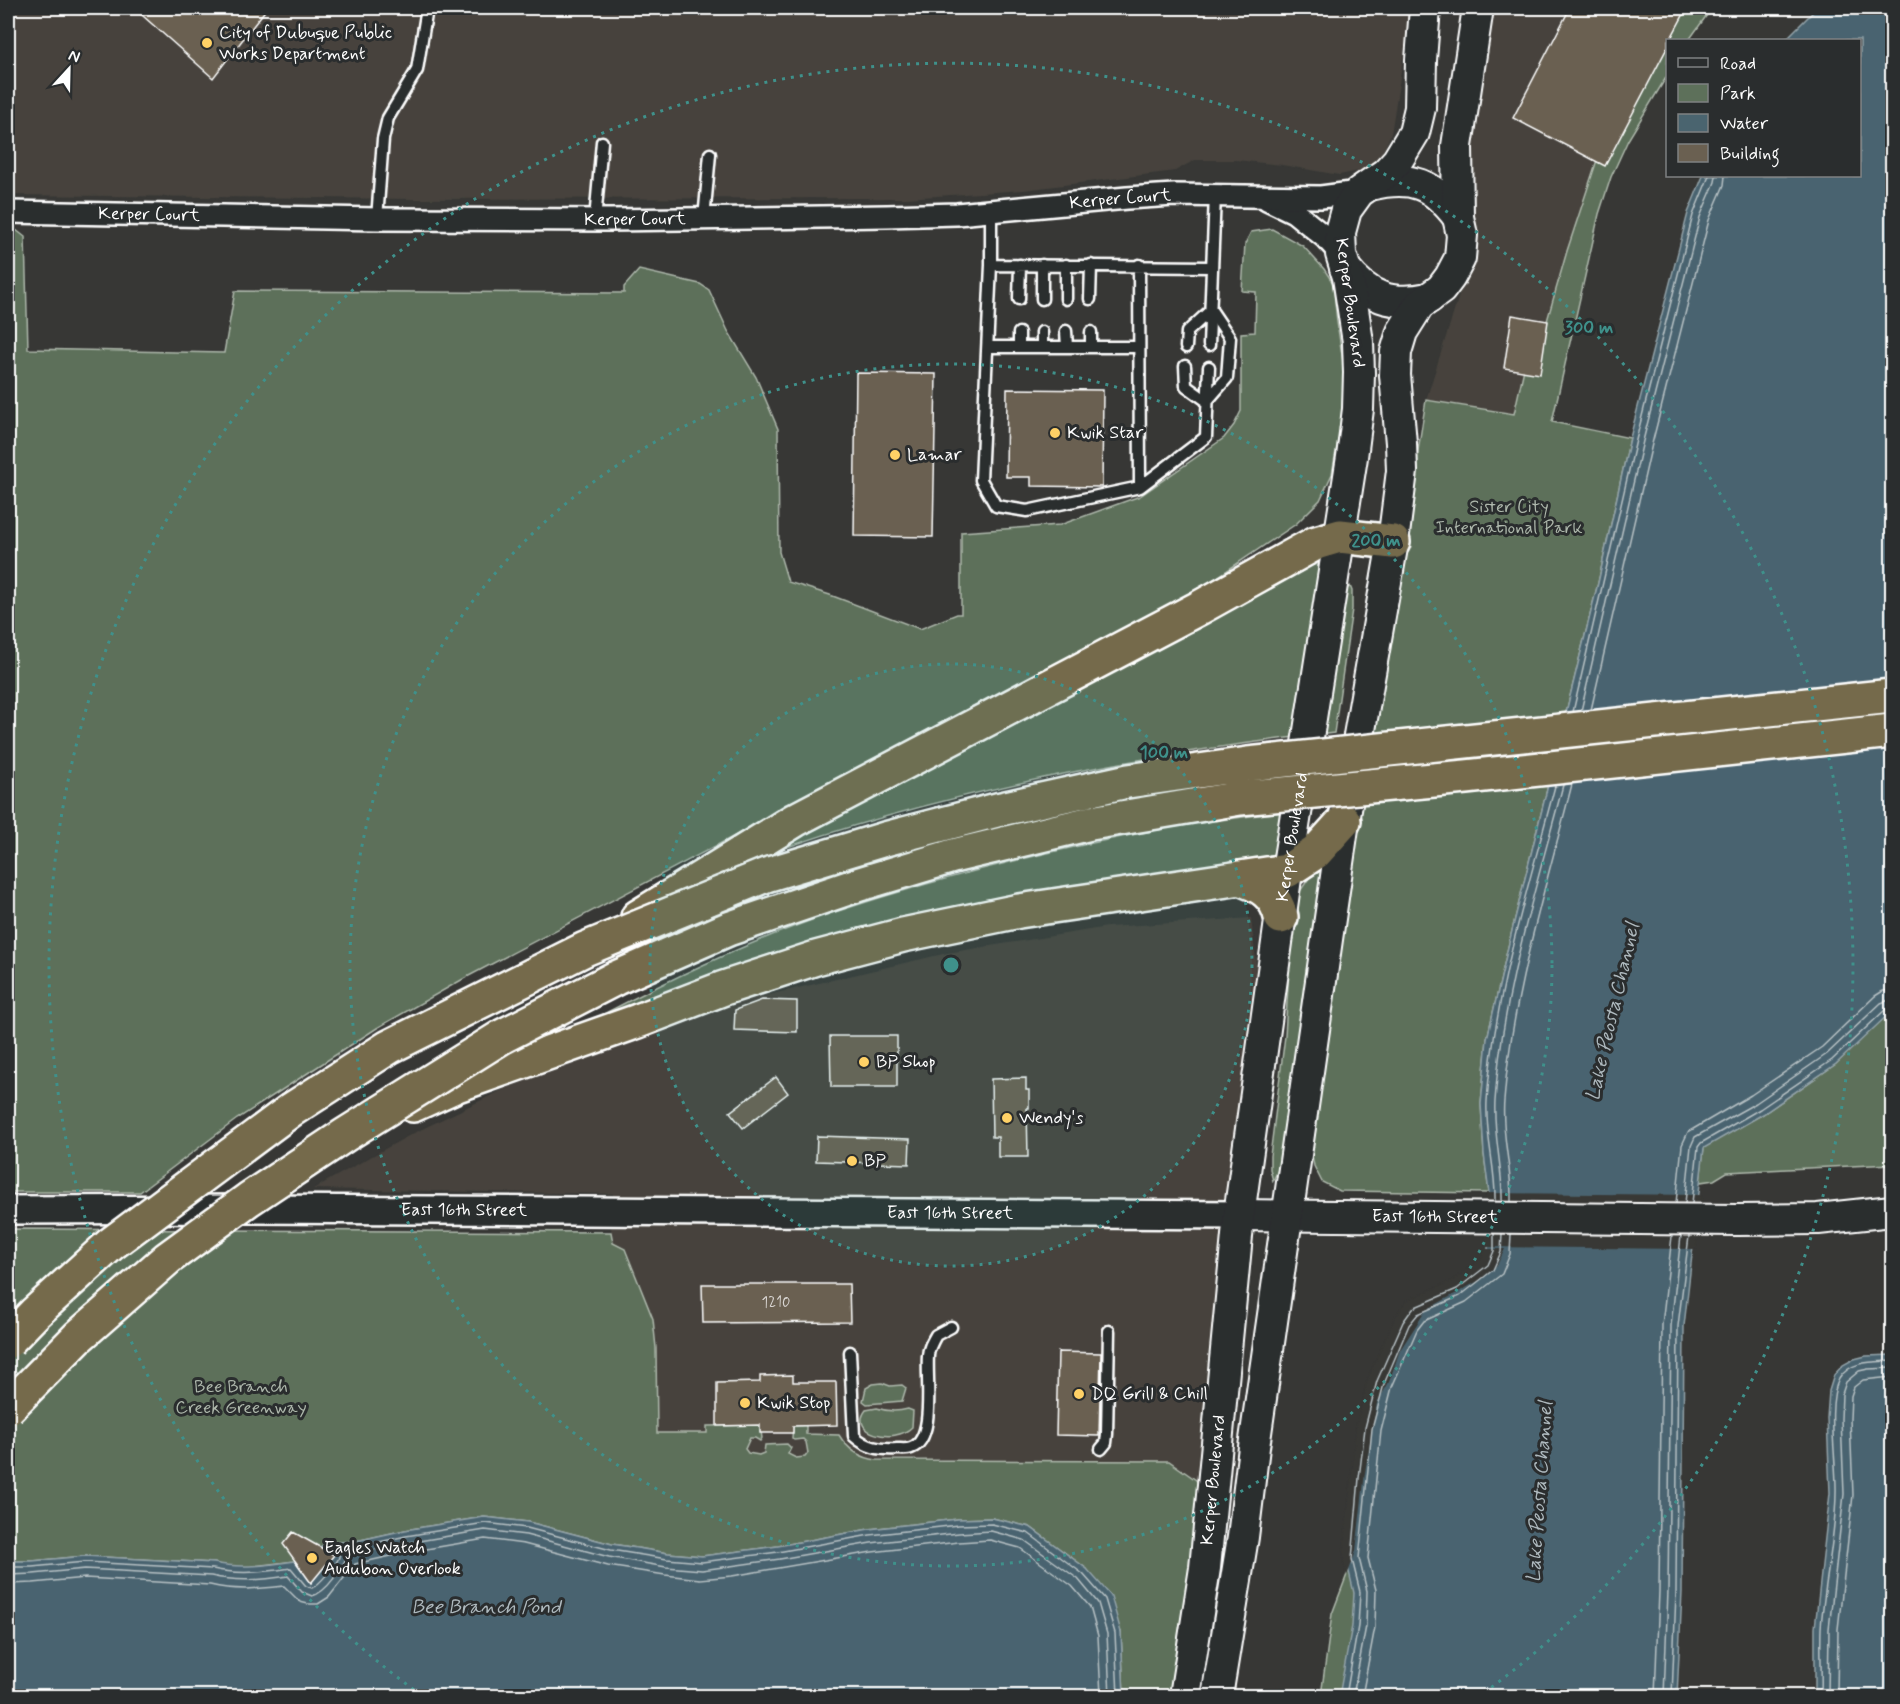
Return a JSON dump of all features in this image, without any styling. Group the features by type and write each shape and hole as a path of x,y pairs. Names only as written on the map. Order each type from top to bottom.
{"highway":[{"path":"585,949 795,820 1199,608 1316,543 1340,536 1393,542"},
{"path":"8,1341 35,1313 111,1244 291,1110 388,1047 585,949 766,874 1000,809 1128,782 1248,764 1893,696"},
{"path":"8,1408 78,1337 168,1258 249,1199 345,1135 503,1036 616,978 728,929 860,884 953,856 1091,822 1240,798 1478,776 1893,731"},
{"path":"345,1135 457,1085 638,1021 723,988 816,958 914,933 1019,911 1287,871 1316,852 1344,821"},
{"path":"1239,878 1266,891 1276,901 1281,917"}],"main road":[{"name":"Kerper Boulevard","path":"1185,1696 1205,1568 1239,1215 1287,871 1354,448 1359,373 1358,342 1340,232 1346,210 1365,189 1397,161 1414,133 1420,108 1421,50 1425,8"},
{"name":"Kerper Boulevard","path":"1217,1696 1243,1537 1286,1216 1344,821 1393,542 1402,471 1395,375 1396,352 1402,332 1419,306 1441,289 1460,258 1462,236 1458,216 1457,146 1478,8"},
{"path":"1365,189 1385,182 1400,181 1418,184 1440,195 1458,216"},
{"path":"1343,261 1364,289 1386,299 1411,302 1429,298"},
{"name":"East 16th Street","path":"1239,1215 1818,1220 1893,1211"}],"street":[{"name":"Kerper Court","path":"8,212 377,219 595,220 887,216 991,211 1127,198 1215,195 1321,197 1365,189"},
{"path":"1261,196 1294,212 1326,238 1343,261"},
{"name":"East 16th Street","path":"8,1210 263,1209 1239,1215"}],"lane":[{"path":"377,219 383,139 388,118 417,70 426,8"},
{"path":"595,220 602,142"},
{"path":"704,219 710,154"},
{"path":"1209,345 1215,195"},
{"path":"991,211 988,347 981,480 996,506 1027,511 1140,487 1206,437 1209,367"},
{"path":"991,265 1212,267"},
{"path":"1019,299 1020,265"},
{"path":"1042,265 1042,299"},
{"path":"1065,299 1066,265"},
{"path":"1139,265 1140,487"},
{"path":"1090,299 1091,266"},
{"path":"1186,347 1187,332 1210,310"},
{"path":"1207,401 1227,378 1230,338 1210,310"},
{"path":"1066,331 1067,347"},
{"path":"1042,332 1042,347"},
{"path":"1091,332 1091,347"},
{"path":"1019,333 1019,347"},
{"path":"988,347 1139,346"},
{"path":"1185,366 1186,386 1207,401"},
{"path":"850,1352 854,1437 862,1444 874,1449 911,1449 921,1442 926,1433 928,1354 936,1335 951,1327"},
{"path":"1101,1449 1106,1443 1107,1434 1109,1331"}],"shaded area":[{"path":"8,8 1411,8 1391,134 1381,156 1364,170 1339,175 1236,160 1195,160 1175,171 1024,190 907,198 413,199 8,195"},
{"path":"1493,8 1680,8 1619,116 1596,163 1567,251 1533,370 1524,369 1514,414 1426,400 1475,245 1466,176"},
{"path":"1251,918 1257,970 1233,1161 1201,1489 1187,1473 1169,1461 656,1460 611,1232 613,1194 313,1189 410,1135 533,1075 746,1000 947,953 1107,927"}],"green space":[{"name":"Sister City International Park","path":"1680,8 1712,8 1690,39 1666,39 1666,78 1628,140 1611,177 1599,214 1552,422 1630,438 1598,583 1487,1039 1481,1104 1489,1193 1340,1191 1322,1182 1314,1166 1310,1146 1426,400 1514,414 1524,369 1533,370 1567,251 1596,163 1619,116"},
{"path":"8,229 16,230 25,237 28,349 224,353 235,291 624,293 624,287 639,270 700,284 709,290 728,331 756,377 778,429 779,552 788,582 830,595 920,629 961,614 961,532 1060,525 1140,496 1224,438 1241,411 1241,333 1255,332 1256,292 1242,291 1245,244 1251,232 1272,229 1303,246 1324,269 1333,283 1347,389 1332,474 1320,500 1296,524 1189,596 465,978 377,1028 237,1119 140,1192 8,1192"},
{"path":"1317,564 1320,572 1295,737 1159,756 1025,782 892,815 761,856 1107,676 1307,566"},
{"path":"1350,586 1352,609 1334,733 1318,735 1346,590"},
{"path":"1283,812 1273,855 1122,882 583,1025 674,978 737,950 800,924 872,900 995,866 1120,837 1177,826"},
{"path":"1316,868 1321,868 1324,872 1284,1156 1273,1181 1270,1156 1285,1036 1292,919 1296,897"},
{"path":"1892,1007 1892,1164 1727,1172 1714,1180 1700,1182 1704,1147 1763,1114 1836,1064"},
{"name":"Bee Branch Creek Greenway","path":"8,1229 611,1232 613,1243 625,1249 653,1319 656,1348 657,1433 707,1433 707,1426 760,1425 762,1438 760,1441 750,1438 745,1449 748,1453 759,1455 764,1453 765,1445 787,1444 791,1448 788,1454 796,1458 805,1457 808,1453 806,1442 803,1439 794,1440 792,1438 793,1426 806,1425 806,1434 839,1435 855,1452 877,1460 1169,1461 1196,1480 1201,1489 1175,1696 1124,1696 1121,1632 1087,1569 1030,1527 992,1518 958,1519 869,1529 778,1546 702,1556 612,1544 528,1522 484,1517 356,1541 329,1543 295,1561 246,1567 230,1567 214,1563 85,1556 8,1561"},
{"path":"882,1383 890,1386 902,1385 906,1388 902,1401 867,1404 863,1401 866,1388"},
{"path":"877,1408 889,1411 908,1409 913,1411 912,1427 895,1435 885,1436 868,1430 863,1425 862,1418 866,1410"},
{"path":"1356,1551 1351,1696 1321,1696 1332,1614"}],"water":[{"name":"Lake Peosta Channel","path":"1817,8 1892,8 1892,1011 1836,1064 1763,1114 1704,1148 1684,1326 1682,1592 1677,1696 1339,1696 1352,1626 1354,1593 1346,1559 1353,1477 1398,1318 1454,1284 1484,1260 1488,1250 1489,1193 1481,1104 1487,1039 1598,583 1630,438 1688,213 1703,177 1861,177 1861,39 1786,39"},
{"path":"1892,1355 1892,1696 1815,1696 1815,1628 1830,1493 1827,1418 1829,1391 1834,1375 1843,1365 1866,1356"},
{"name":"Bee Branch Pond","path":"484,1517 528,1522 612,1544 702,1556 778,1546 869,1529 958,1519 992,1518 1030,1527 1087,1569 1111,1596 1121,1632 1124,1696 8,1696 8,1561 85,1556 244,1566 295,1561 311,1583 333,1556 319,1547 328,1543 356,1541"}],"pier":[{"path":"1486,1193 1702,1195 1696,1249 1485,1247"},
{"path":"1485,1249 1505,1249 1497,1265 1482,1279 1426,1310 1400,1350 1389,1382 1377,1403 1365,1472 1356,1551 1347,1576 1343,1559 1356,1427 1368,1378 1395,1317 1407,1300 1452,1281 1482,1258"}],"building":[{"name":"City of Dubuque Public Works Department","path":"134,8 267,8 213,78"},
{"path":"1570,8 1687,8 1671,39 1666,39 1666,50 1605,166 1513,118"},
{"path":"1512,315 1548,321 1540,374 1504,368"},
{"name":"Lamar","path":"856,373 936,374 933,537 854,536"},
{"name":"Kwik Star","path":"1007,389 1103,390 1102,487 1031,486 1031,477 1006,477"},
{"path":"762,1000 797,1001 797,1032 734,1030 735,1010"},
{"name":"BP Shop","path":"830,1036 897,1036 897,1087 831,1087"},
{"path":"776,1077 788,1093 743,1128 730,1112"},
{"name":"Wendy's","path":"1026,1078 1026,1090 1029,1090 1028,1157 998,1157 998,1137 992,1137 991,1079"},
{"path":"817,1136 910,1139 909,1164 816,1161"},
{"path":"702,1284 849,1284 850,1322 703,1323"},
{"name":"DQ Grill & Chill","path":"1058,1352 1101,1353 1099,1436 1056,1435"},
{"path":"793,1375 793,1382 836,1382 837,1425 793,1426 793,1433 760,1433 760,1425 717,1426 717,1383 760,1382 760,1376"},
{"name":"Eagles Watch Audubon Overlook","path":"293,1532 334,1555 311,1583 283,1544"}],"place":[{"name":"City of Dubuque Public Works Department","path":"207,43"},
{"name":"Kwik Star","path":"1055,433"},
{"name":"Lamar","path":"895,455"},
{"name":"BP Shop","path":"864,1062"},
{"name":"Wendy's","path":"1007,1118"},
{"name":"BP","path":"852,1161"},
{"name":"DQ Grill & Chill","path":"1079,1394"},
{"name":"Kwik Stop","path":"745,1403"},
{"name":"Eagles Watch Audubon Overlook","path":"312,1558"}]}
